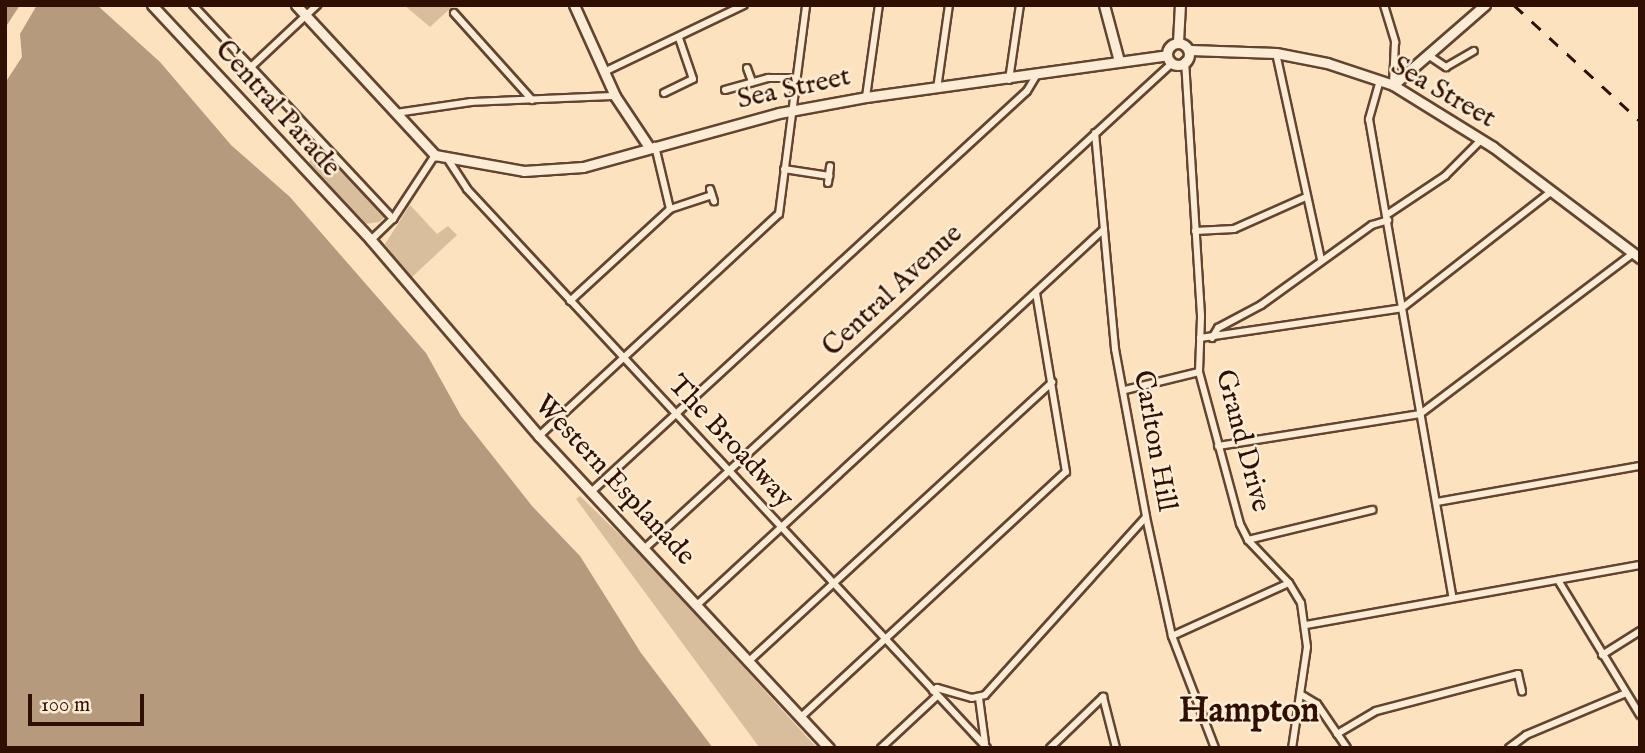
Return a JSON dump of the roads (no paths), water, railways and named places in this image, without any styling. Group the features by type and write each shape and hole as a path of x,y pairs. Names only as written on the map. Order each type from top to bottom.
{"main road":[{"name":"Central Parade","path":"152,5 341,213 371,240"},
{"path":"296,5 435,155"},
{"path":"1104,5 1119,61"},
{"path":"1178,42 1190,50 1185,61 1171,66 1167,55 1178,42 1181,5"},
{"path":"1393,85 1485,5"},
{"path":"577,6 615,96 652,146"},
{"name":"Sea Street","path":"1190,50 1276,53 1393,85 1482,140 1637,256"},
{"name":"Sea Street","path":"435,155 449,161 524,171 583,167 652,146 790,111 866,97 1009,80 1167,55"},
{"name":"Western Esplanade","path":"371,240 539,436 829,748"}],"street":[{"path":"193,5 393,219"},
{"path":"251,67 317,5"},
{"path":"604,72 744,5"},
{"path":"539,436 779,214 790,111 806,5"},
{"path":"866,97 878,5"},
{"path":"937,89 949,5"},
{"path":"1009,80 1020,5"},
{"path":"1384,5 1395,42 1393,85"},
{"path":"453,13 532,100"},
{"path":"664,93 693,79 679,38"},
{"path":"1428,55 1446,67 1474,51"},
{"path":"1276,53 1321,260"},
{"path":"1464,58 1470,65"},
{"name":"Grand Drive","path":"1185,61 1183,82 1195,231 1199,372 1232,503 1248,540 1289,583 1301,603 1306,625 1302,695 1292,748"},
{"name":"Grand Drive","path":"1171,66 1183,82"},
{"name":"Central Avenue","path":"645,549 1171,66"},
{"path":"747,68 752,82"},
{"path":"591,492 1027,91 1036,76"},
{"path":"725,90 752,82 796,78"},
{"path":"1380,80 1369,118 1452,597"},
{"path":"396,113 471,102 615,96"},
{"name":"Carlton Hill","path":"1095,133 1115,349 1125,390 1146,517 1172,636 1215,748"},
{"path":"1212,338 1218,328 1254,309 1445,176 1482,140"},
{"path":"652,146 670,209"},
{"path":"371,240 393,219 435,155"},
{"name":"The Broadway","path":"449,161 451,171 570,301 986,746"},
{"path":"784,169 829,179 830,166"},
{"path":"1200,338 1402,308 1552,191"},
{"path":"570,301 670,209 712,195"},
{"path":"1195,231 1234,229 1306,197"},
{"path":"697,605 1104,229"},
{"path":"1217,446 1420,414 1637,256"},
{"path":"801,717 1066,472 1036,292"},
{"path":"1125,390 1199,372"},
{"path":"749,661 1052,382"},
{"path":"1437,502 1640,466"},
{"path":"1248,540 1372,510"},
{"path":"979,698 1146,517"},
{"path":"1306,625 1640,565"},
{"path":"1558,580 1640,715"},
{"path":"1172,636 1289,583"},
{"path":"1602,655 1640,631"},
{"path":"1337,734 1376,710 1518,674 1522,692"},
{"path":"881,748 937,688 979,698"},
{"path":"1508,748 1526,735 1626,693"},
{"path":"1302,695 1317,704 1347,748"},
{"path":"1050,748 1103,697 1116,748"},
{"path":"979,698 986,746"}],"railway":[{"path":"1514,5 1640,121"}],"district":[{"name":"Hampton","path":"1249,712"}]}
